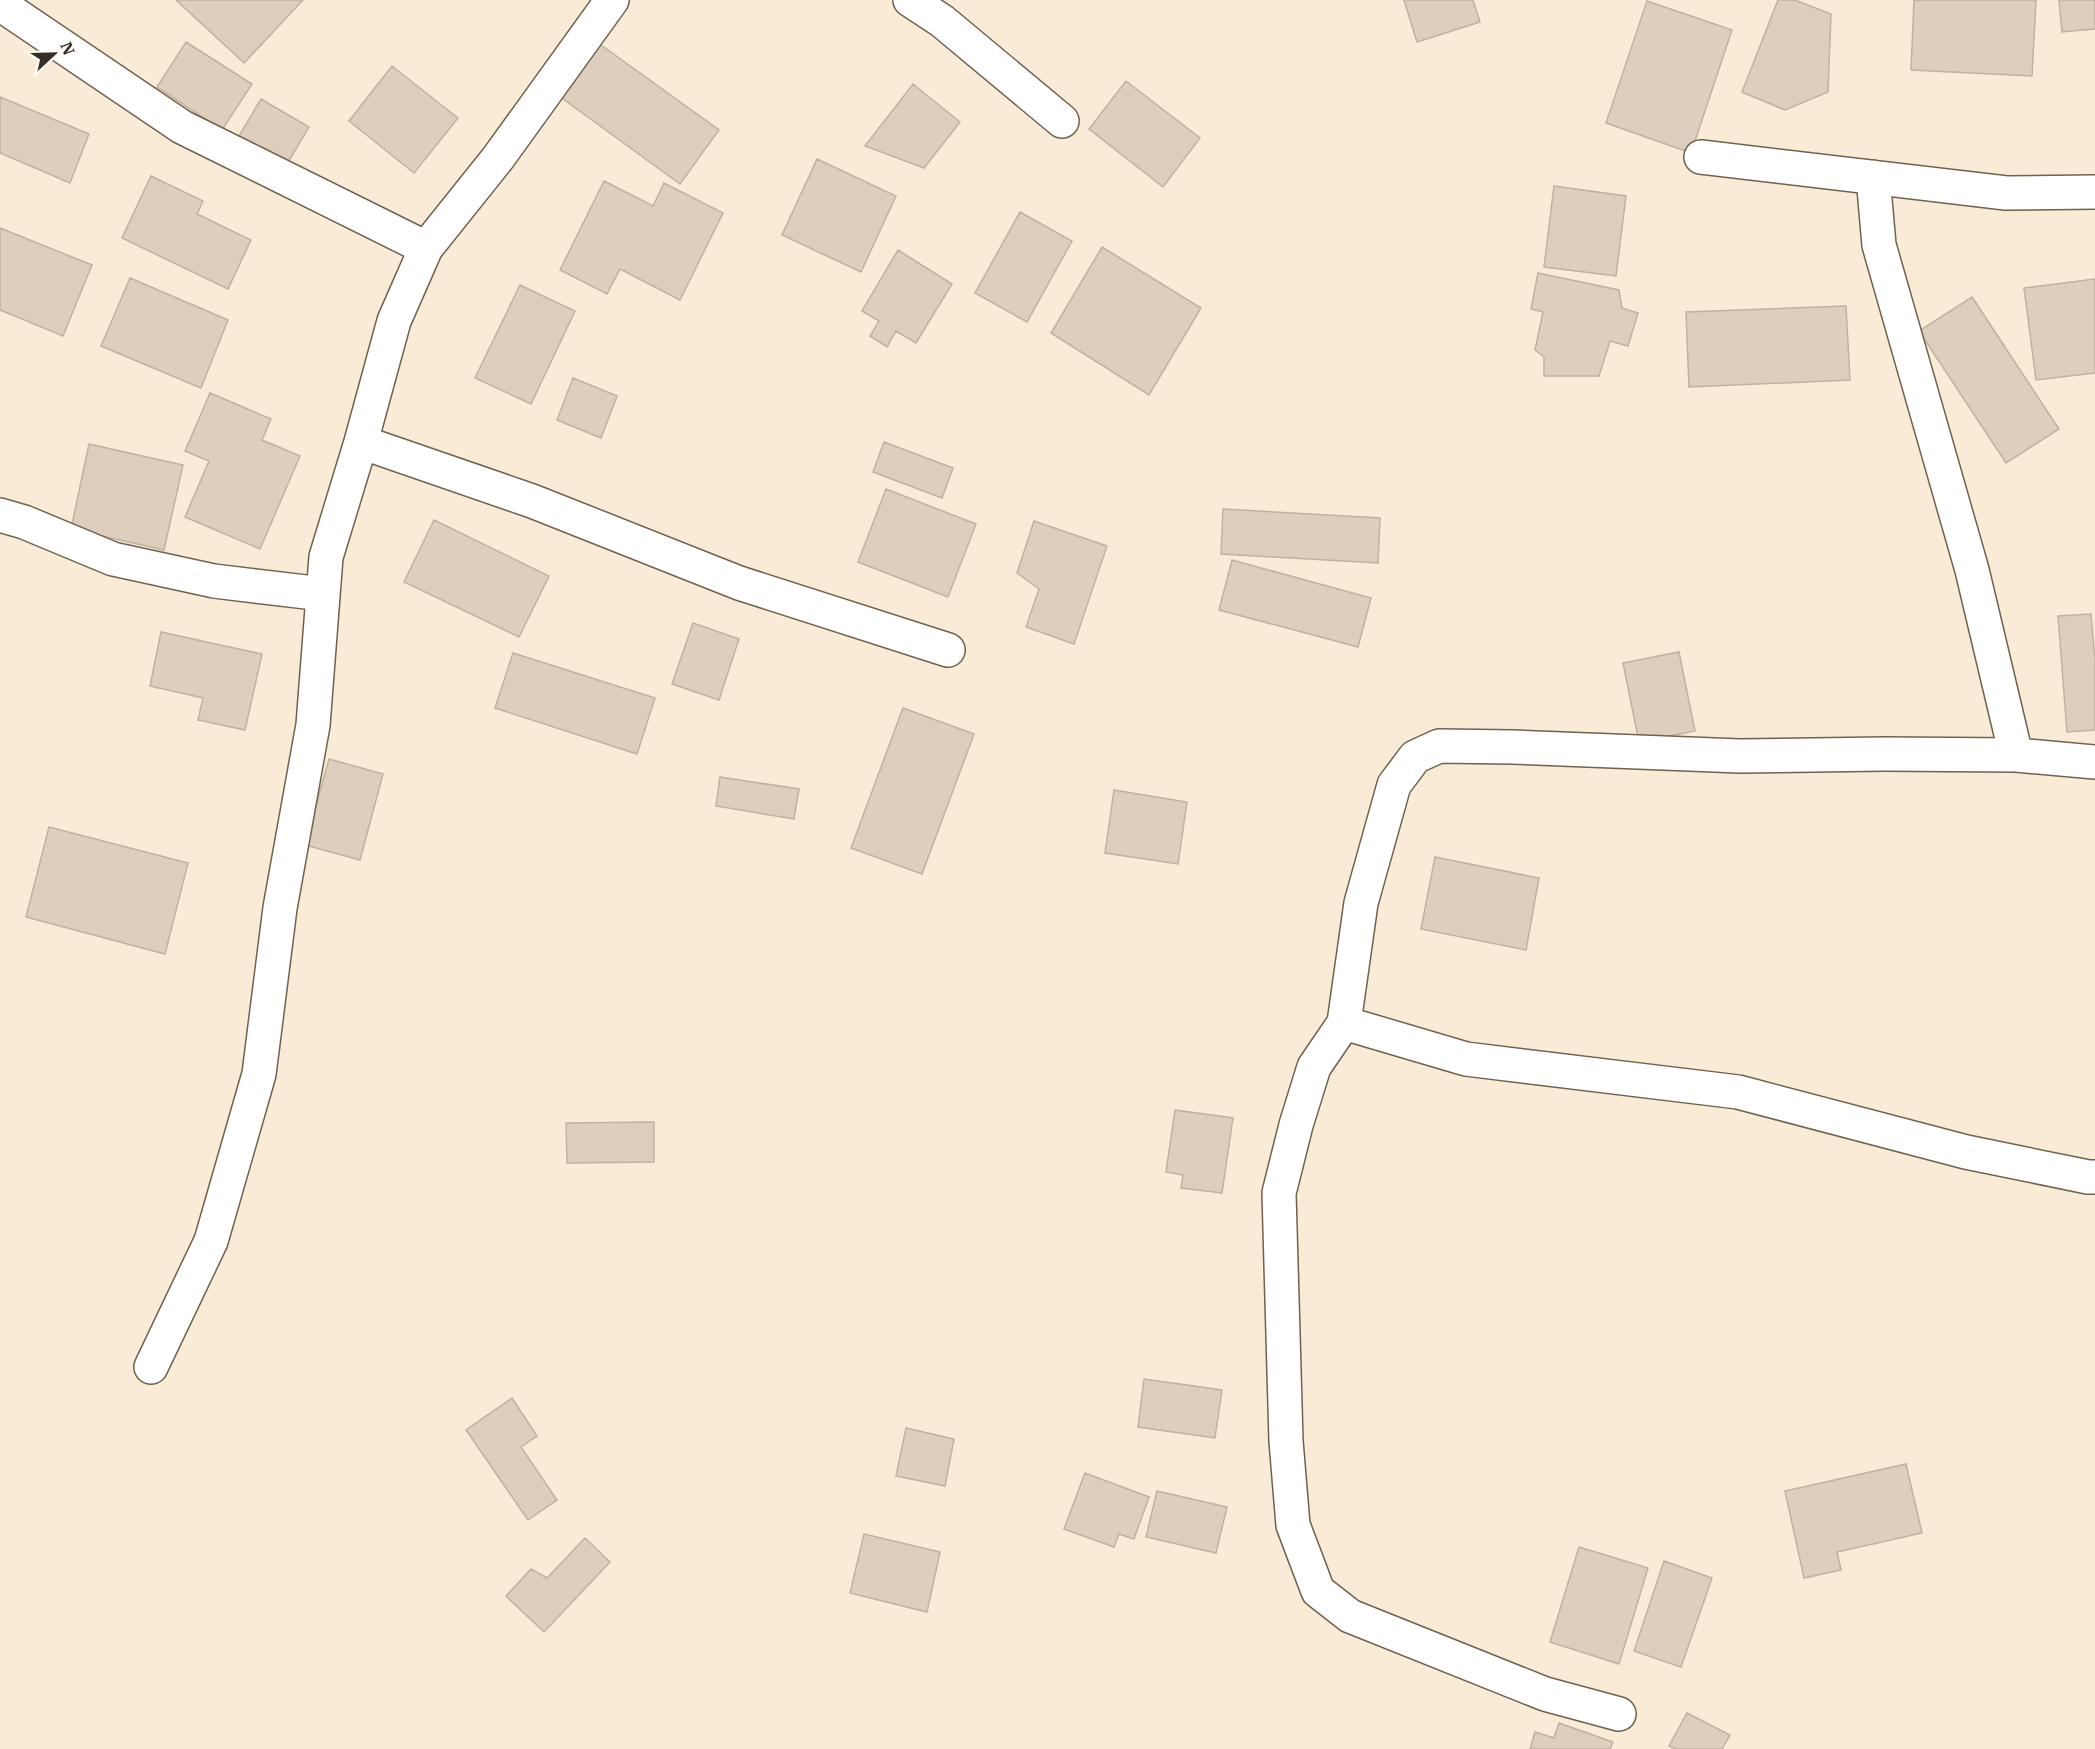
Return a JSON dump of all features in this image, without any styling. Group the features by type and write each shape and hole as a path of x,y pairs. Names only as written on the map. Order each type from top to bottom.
{"street":[{"path":"151,1367 212,1241 259,1074 280,908 313,725 326,557 394,321 426,248 498,158 612,0"},
{"path":"909,0 942,21 1062,121"},
{"path":"0,4 182,127 426,248"},
{"path":"1701,156 2006,193 2095,192"},
{"path":"1873,177 1879,245 1972,570 2016,755"},
{"path":"361,441 532,501 739,583 948,650"},
{"path":"0,515 24,522 113,560 214,581 323,594"},
{"path":"1619,1714 1545,1694 1350,1616 1318,1591 1293,1525 1286,1441 1279,1193 1296,1125 1314,1067 1344,1023 1361,903 1394,785 1415,757 1439,746 1740,756 2016,755 2095,762"},
{"path":"1344,1023 1466,1059 1738,1092 1966,1152 2095,1177"}],"building":[{"path":"176,0 303,0 244,63"},
{"path":"1404,0 1473,0 1480,22 1417,42"},
{"path":"1778,0 1795,0 1831,14 1828,92 1785,110 1742,92"},
{"path":"1914,0 2036,0 2032,76 1911,70"},
{"path":"2059,0 2095,0 2095,29 2062,32"},
{"path":"1647,1 1732,30 1691,153 1606,123"},
{"path":"186,42 252,84 222,130 157,87"},
{"path":"597,42 719,130 680,184 559,96"},
{"path":"392,66 458,118 414,173 349,121"},
{"path":"1126,81 1200,138 1163,187 1089,129"},
{"path":"913,84 960,122 924,168 865,146"},
{"path":"0,97 89,134 70,183 0,153"},
{"path":"261,99 309,127 287,164 239,136"},
{"path":"817,159 896,196 861,272 782,235"},
{"path":"151,176 203,201 197,214 251,240 228,289 122,238"},
{"path":"604,181 653,206 664,183 723,213 680,300 620,269 607,294 560,270"},
{"path":"1554,186 1626,196 1616,276 1544,267"},
{"path":"1020,212 1072,241 1027,322 975,293"},
{"path":"0,228 92,265 63,336 0,310"},
{"path":"1102,247 1201,308 1149,395 1051,333"},
{"path":"898,250 952,284 916,343 896,331 887,347 870,336 879,321 862,311"},
{"path":"1538,273 1619,290 1622,308 1638,313 1628,346 1610,341 1599,376 1544,376 1544,357 1535,350 1543,312 1531,309"},
{"path":"130,278 228,320 201,388 101,346"},
{"path":"2095,279 2095,373 2036,380 2024,288"},
{"path":"520,285 575,311 531,404 475,378"},
{"path":"1972,297 2059,429 2006,463 1919,331"},
{"path":"1846,306 1850,380 1689,387 1686,312"},
{"path":"573,378 617,396 601,438 557,420"},
{"path":"210,393 271,419 262,440 300,456 260,549 185,517 209,461 185,451"},
{"path":"884,442 953,468 942,498 873,472"},
{"path":"89,444 183,465 164,550 71,529"},
{"path":"886,489 976,524 948,597 858,562"},
{"path":"1223,509 1380,518 1378,563 1221,554"},
{"path":"434,520 549,576 519,637 404,582"},
{"path":"1034,521 1107,546 1074,644 1026,627 1039,589 1017,573"},
{"path":"1232,560 1371,598 1358,647 1219,610"},
{"path":"2091,614 2095,661 2095,730 2067,732 2058,616"},
{"path":"693,623 739,639 719,700 672,684"},
{"path":"161,632 262,654 245,730 198,720 203,698 150,686"},
{"path":"1679,652 1695,731 1639,742 1623,663"},
{"path":"513,653 655,698 637,754 495,708"},
{"path":"903,708 974,734 922,874 851,848"},
{"path":"329,759 383,774 360,860 305,845"},
{"path":"720,777 799,789 794,819 716,806"},
{"path":"1114,790 1187,802 1178,864 1105,853"},
{"path":"49,827 188,863 165,954 26,917"},
{"path":"1435,857 1539,878 1526,950 1421,929"},
{"path":"1175,1110 1233,1118 1222,1193 1181,1188 1183,1175 1166,1172"},
{"path":"654,1122 654,1162 567,1163 566,1123"},
{"path":"1144,1379 1222,1390 1215,1438 1138,1427"},
{"path":"512,1398 537,1436 521,1447 557,1500 528,1520 466,1430"},
{"path":"906,1428 954,1439 945,1486 896,1476"},
{"path":"1906,1464 1922,1533 1837,1552 1841,1570 1804,1578 1785,1491"},
{"path":"1085,1473 1149,1497 1134,1539 1119,1534 1114,1547 1064,1529"},
{"path":"1157,1491 1227,1507 1216,1553 1146,1537"},
{"path":"864,1534 940,1552 927,1612 850,1593"},
{"path":"585,1538 610,1562 544,1632 506,1596 531,1569 547,1578"},
{"path":"1579,1547 1648,1568 1619,1664 1550,1642"},
{"path":"1664,1561 1712,1578 1681,1667 1634,1651"},
{"path":"1687,1713 1730,1735 1722,1749 1676,1749 1669,1746"},
{"path":"1559,1723 1613,1742 1610,1749 1530,1749 1535,1732 1554,1738"}]}
